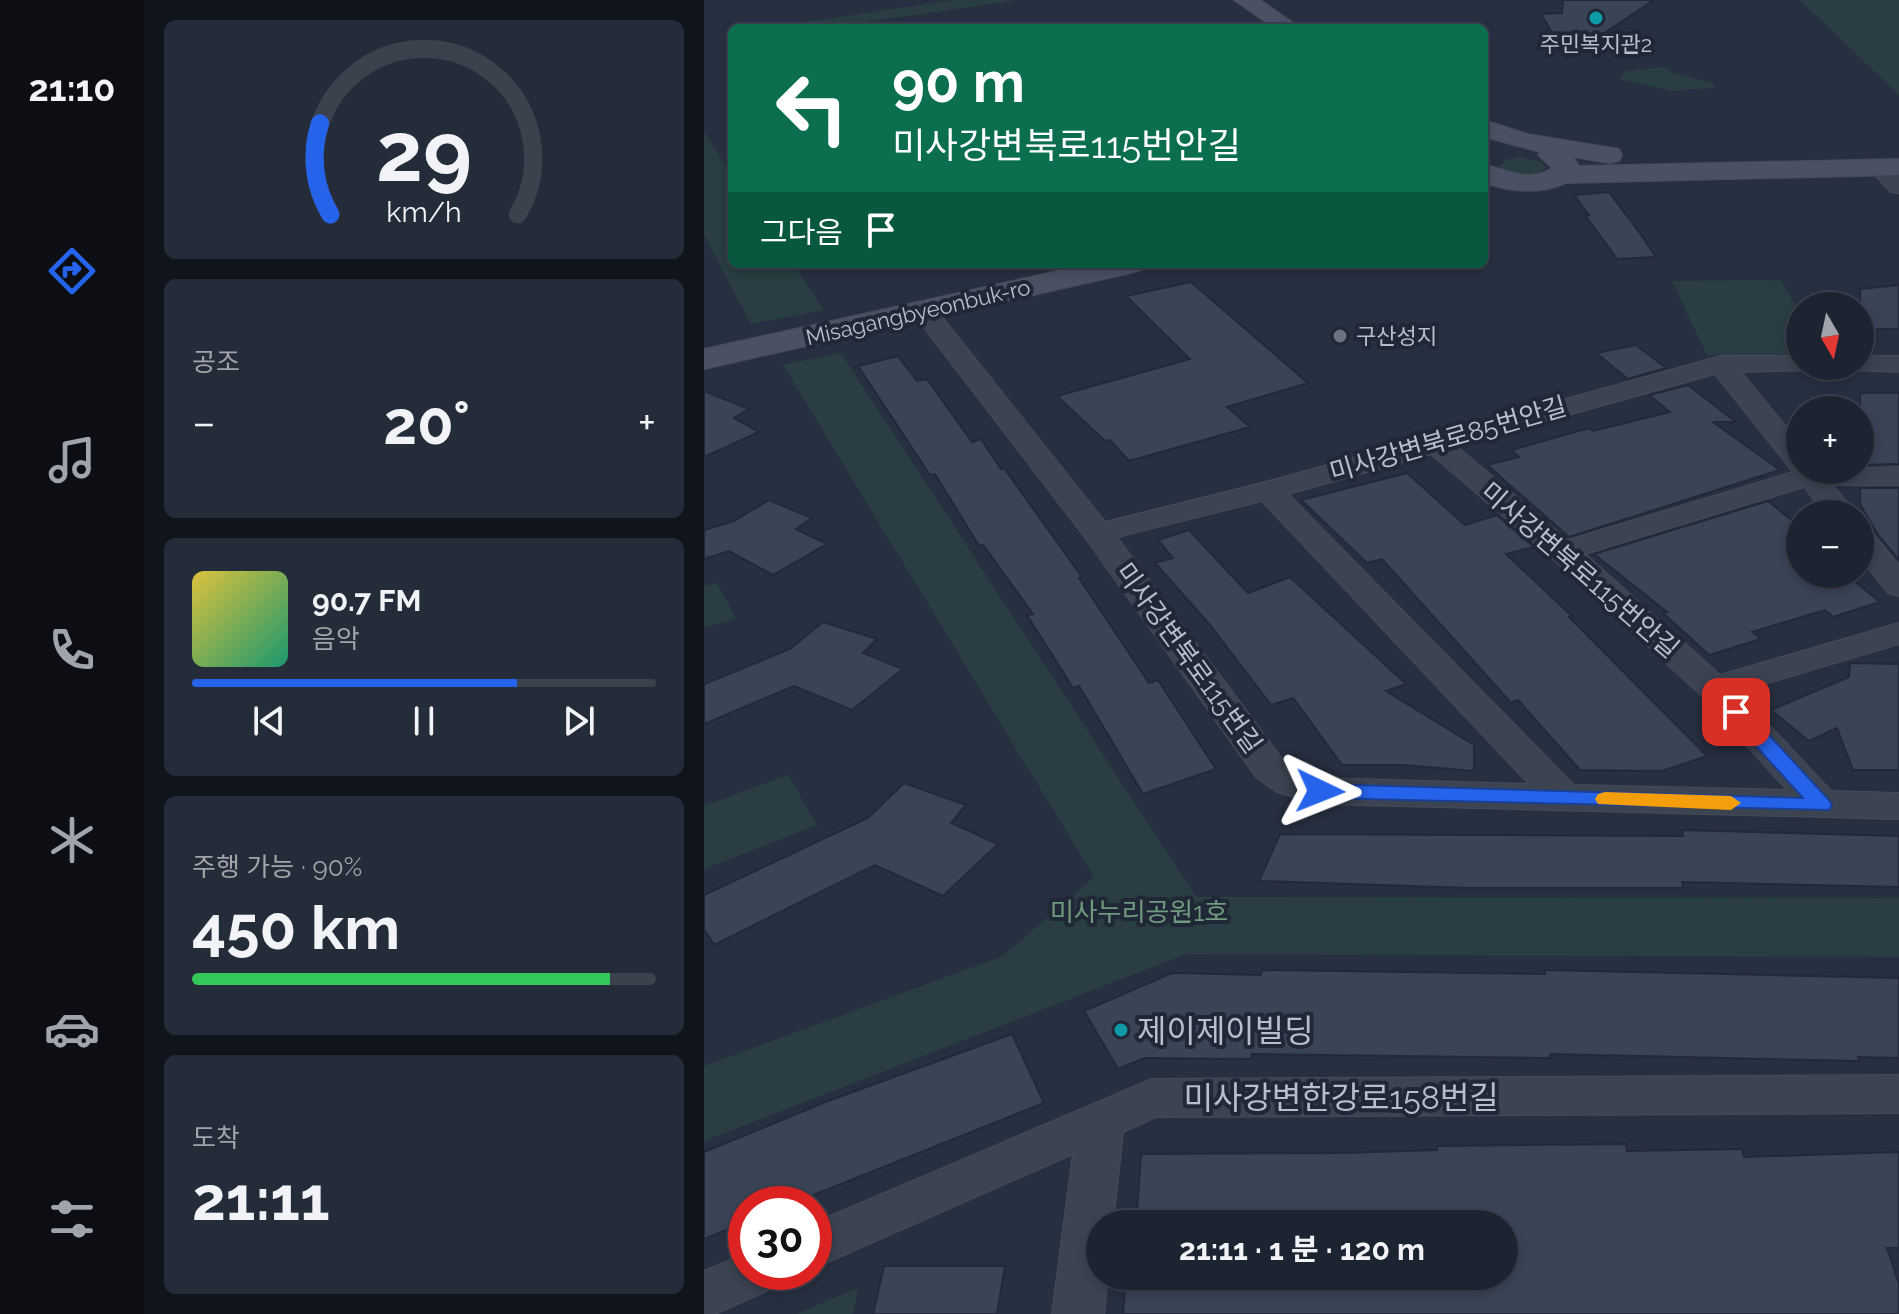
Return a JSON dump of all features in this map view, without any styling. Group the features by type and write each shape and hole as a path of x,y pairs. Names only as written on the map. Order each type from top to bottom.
{"main road":[{"path":"1245,0 1284,24"},
{"path":"1488,129 1550,147 1638,159 1815,167"},
{"path":"1488,139 1560,167 1888,167"},
{"path":"1488,156 1495,152 1522,150"},
{"path":"1488,189 1528,183 1560,167"},
{"path":"1488,174 1501,180 1528,183"},
{"name":"Misagangbyeonbuk-ro","path":"704,359 1114,268"}],"street":[{"path":"1888,167 1899,187"},
{"name":"미사강변북로115번길","path":"925,312 1098,533 1269,768 1290,783 1320,791 1899,806"},
{"path":"1721,364 1786,446"},
{"name":"미사강변북로85번안길","path":"1098,533 1268,490 1721,364 1786,364"},
{"path":"1874,364 1899,364"},
{"name":"미사강변북로115번안길","path":"1434,442 1563,551 1714,688 1822,805"},
{"path":"1874,474 1899,476"},
{"path":"1563,551 1786,476"},
{"path":"1816,484 1830,500"},
{"path":"1268,490 1565,798"},
{"path":"1874,555 1899,586"},
{"path":"1714,688 1899,633"},
{"name":"미사강변한강로158번길","path":"832,1238 1152,1098 1899,1094"},
{"path":"1078,1314 1101,1120"},
{"path":"704,1295 728,1284"}],"green space":[{"path":"954,0 1018,0 853,24 792,24"},
{"path":"1800,0 1899,0 1899,95"},
{"path":"1666,67 1673,73 1715,84 1714,88 1671,91 1619,79 1626,71"},
{"path":"704,132 728,168 728,268 796,268 824,310 751,324 704,235"},
{"path":"1522,157 1542,162 1546,168 1522,175 1499,166 1508,159"},
{"path":"1780,280 1787,292 1786,354 1707,355 1672,281"},
{"name":"미사누리공원1호","path":"841,353 1196,897 1899,898 1899,957 1186,954 704,1141 704,1066 1003,956 1094,877 783,365"},
{"path":"717,583 736,618 704,628 704,586"},
{"path":"788,775 817,825 704,869 704,806"},
{"path":"858,1288 853,1314 796,1314"}],"building":[{"path":"1563,0 1654,0 1567,58 1541,14 1562,13"},
{"path":"1609,192 1656,257 1617,259 1574,195"},
{"path":"1191,282 1308,383 1227,407 1250,427 1129,461 1110,440 1105,441 1057,396 1190,359 1126,296"},
{"path":"1899,285 1899,329 1874,329 1874,292 1860,292 1860,289"},
{"path":"1636,345 1666,368 1628,379 1596,353"},
{"path":"898,356 917,381 927,379 972,442 981,439 1001,469 1004,468 1082,577 1079,578 1149,683 1158,680 1216,769 1143,794 1079,686 1073,688 1027,615 1033,614 983,545 979,546 935,474 930,475 858,366"},
{"path":"1688,385 1736,422 1713,422 1780,470 1569,537 1487,465 1519,457 1512,450 1589,428 1593,431 1670,412 1649,395"},
{"path":"704,391 749,409 734,418 759,432 704,457"},
{"path":"1860,393 1899,393 1899,464 1874,465 1874,396 1860,396"},
{"path":"1407,473 1465,525 1497,515 1534,547 1506,554 1572,616 1569,617 1707,756 1662,771 1580,770 1518,700 1511,703 1382,559 1367,563 1301,500"},
{"path":"1860,488 1899,488 1899,560 1874,528 1874,500 1860,500"},
{"path":"769,500 812,518 796,529 827,544 773,575 729,551 704,559 704,530 734,521"},
{"path":"1768,501 1786,516 1786,588 1863,588 1880,602 1833,617 1825,610 1752,632 1761,639 1709,655 1663,613 1667,612 1594,554"},
{"path":"1189,530 1248,593 1290,577 1406,684 1386,691 1474,745 1474,771 1403,765 1342,765 1293,698 1271,705 1210,625 1155,563 1173,558 1158,540"},
{"path":"823,622 877,639 863,653 903,669 852,710 794,686 704,724 704,684 790,649"},
{"path":"1850,663 1899,664 1899,770 1853,770 1837,728 1809,741 1771,710 1849,677"},
{"path":"904,783 966,805 951,823 998,844 943,896 875,865 714,945 704,929 704,895 868,818"},
{"path":"1682,830 1899,836 1899,887 1682,882 1683,888 1468,888 1259,881 1280,834 1683,836"},
{"path":"1262,970 1545,974 1544,970 1899,978 1899,1058 1858,1057 1859,1061 1550,1054 1551,1058 1252,1054 1251,1059 1145,1058 1118,1069 1084,1011 1172,973 1261,975"},
{"path":"1012,1034 1044,1103 832,1188 728,1186 728,1229 704,1239 704,1152 828,1101"},
{"path":"1626,1144 1627,1151 1742,1149 1744,1157 1899,1152 1899,1248 1887,1248 1899,1284 1899,1314 1123,1314 1125,1290 1518,1290 1518,1210 1137,1210 1141,1154 1342,1153 1437,1150 1437,1146"},
{"path":"884,1266 1005,1266 997,1314 873,1314"}],"slow traffic":[{"path":"1605,799 1731,803"}],"place":[{"name":"주민복지관2","path":"1596,18"},
{"name":"구산성지","path":"1340,336"},
{"name":"제이제이빌딩","path":"1121,1030"}],"route":[{"path":"1320,791 1822,805 1736,712"}]}
